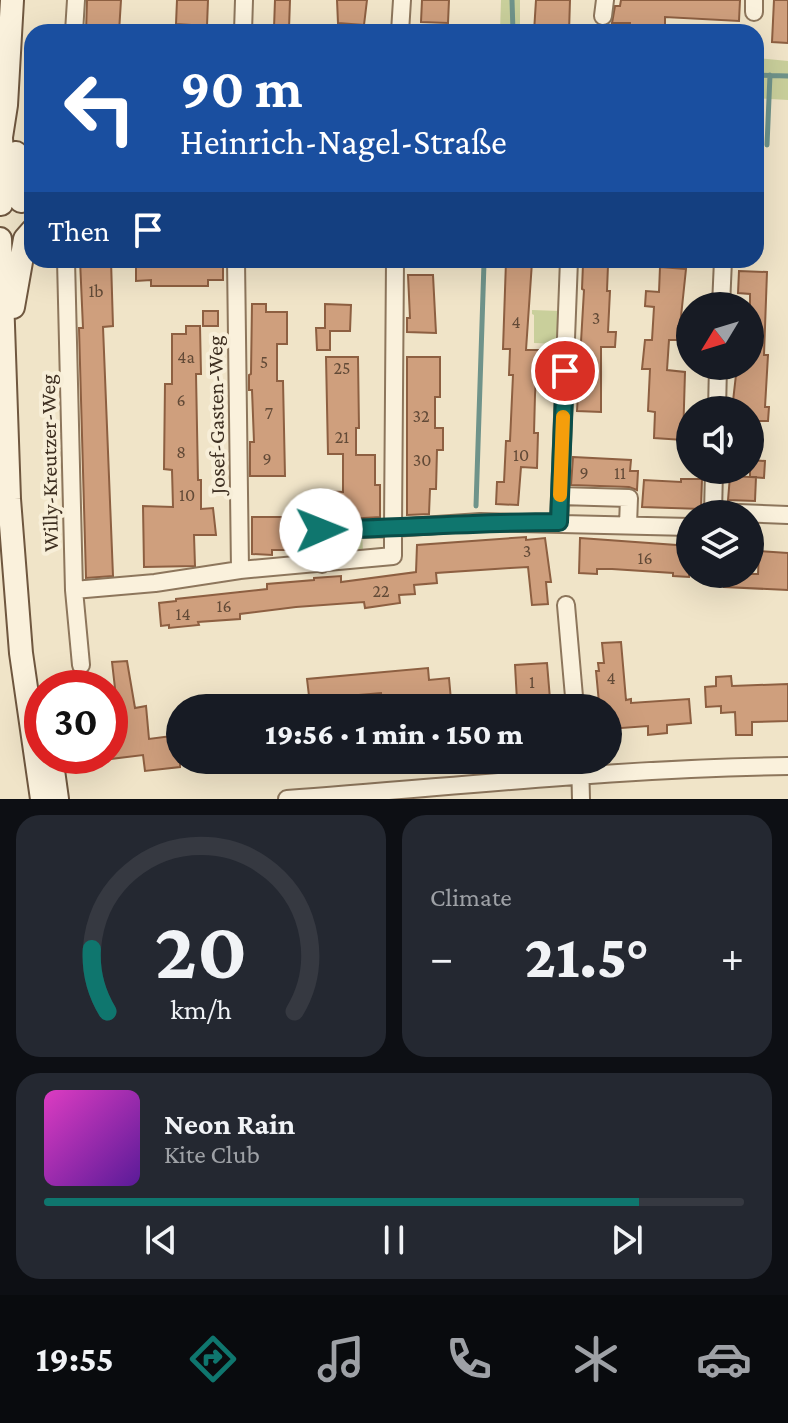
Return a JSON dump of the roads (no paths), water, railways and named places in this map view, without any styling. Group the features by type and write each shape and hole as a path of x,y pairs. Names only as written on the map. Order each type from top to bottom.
{"main road":[{"path":"8,13 6,105 1,137 3,179 13,205"},
{"path":"24,238 13,243 0,238 9,499 21,653 42,799"},
{"path":"6,360 24,262"},
{"path":"14,557 38,670"},
{"path":"54,774 57,799"}],"street":[{"path":"74,24 76,0"},
{"path":"243,24 244,0"},
{"path":"400,24 402,0"},
{"name":"Willy-Kreutzer-Weg","path":"66,268 74,590 81,665"},
{"name":"Josef-Gasten-Weg","path":"236,268 240,570"},
{"path":"74,590 393,556 395,268"},
{"path":"559,522 569,268"},
{"path":"722,292 723,268"},
{"path":"560,496 629,498 628,525"},
{"path":"764,514 788,515"},
{"path":"322,564 321,530 480,522 676,527"},
{"path":"566,605 574,694"},
{"path":"622,771 788,766"},
{"path":"287,799 524,774"},
{"path":"581,774 581,799"}],"waterway":[{"path":"512,0 513,24"},
{"path":"764,75 788,76"},
{"path":"767,145 770,75"},
{"path":"476,506 484,268"}]}
